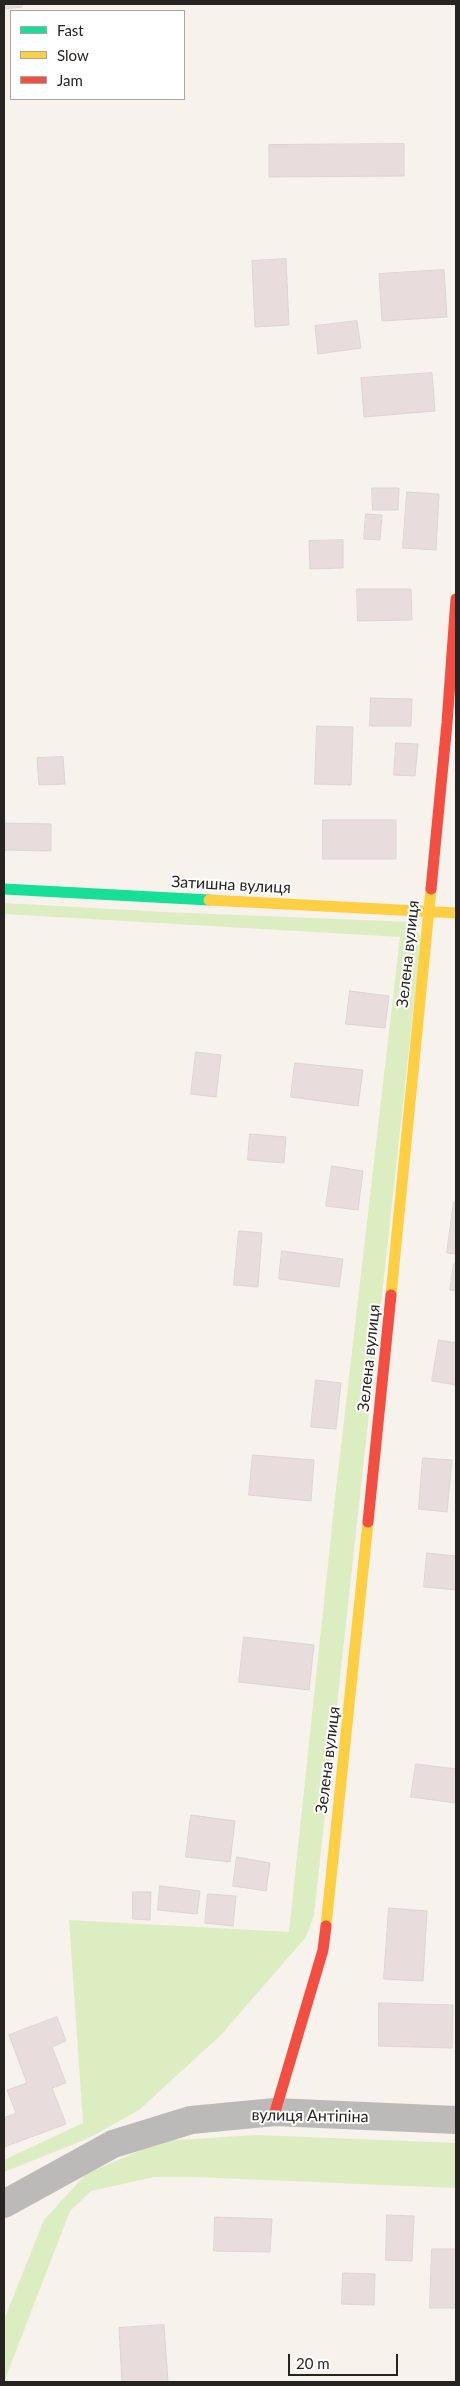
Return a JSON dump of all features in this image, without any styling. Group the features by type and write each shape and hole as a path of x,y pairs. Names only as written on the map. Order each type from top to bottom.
{"street":[{"name":"Зелена вулиця","path":"275,2112 323,1950 352,1690 429,912 447,723 456,599"},
{"name":"Затишна вулиця","path":"4,889 456,913"},
{"name":"вулиця Антіпіна","path":"4,2204 113,2144 191,2120 275,2112 456,2120"}],"green space":[{"path":"4,903 410,922 416,926 421,939 314,1915 306,1937 220,2036 139,2110 89,2138 4,2172 4,2160 83,2123 69,1920 289,1932 335,1498 400,937 4,914"},
{"path":"256,2135 456,2143 456,2188 154,2177 91,2191 70,2211 4,2382 4,2320 44,2220 86,2174 162,2141"}],"building":[{"path":"4,4 22,4 22,7 4,9"},
{"path":"404,144 404,176 269,177 269,145"},
{"path":"286,259 289,325 255,327 252,261"},
{"path":"444,270 447,317 382,321 379,274"},
{"path":"357,321 361,348 318,354 315,326"},
{"path":"432,373 435,411 364,417 361,378"},
{"path":"372,488 399,488 398,510 373,510"},
{"path":"407,492 439,494 436,550 403,548"},
{"path":"366,514 382,515 380,540 364,539"},
{"path":"343,540 343,568 310,569 309,541"},
{"path":"357,589 411,589 412,620 358,621"},
{"path":"371,698 412,699 411,726 370,726"},
{"path":"317,726 353,727 351,785 315,784"},
{"path":"396,743 418,744 415,776 394,775"},
{"path":"63,757 65,784 39,785 37,758"},
{"path":"323,820 396,820 396,859 323,859"},
{"path":"4,823 51,824 51,851 4,850"},
{"path":"350,991 389,996 385,1028 346,1024"},
{"path":"196,1052 221,1055 216,1097 191,1094"},
{"path":"295,1063 363,1070 358,1106 291,1097"},
{"path":"250,1134 286,1137 284,1163 248,1160"},
{"path":"332,1166 363,1171 358,1210 326,1206"},
{"path":"454,1202 456,1202 456,1254 447,1253"},
{"path":"239,1231 262,1233 258,1287 234,1285"},
{"path":"282,1251 343,1259 339,1287 279,1279"},
{"path":"454,1264 456,1264 456,1291 450,1290"},
{"path":"439,1340 456,1343 456,1385 432,1381"},
{"path":"316,1380 341,1383 336,1429 311,1427"},
{"path":"253,1455 314,1460 311,1501 249,1495"},
{"path":"423,1458 452,1460 447,1512 419,1509"},
{"path":"427,1553 456,1556 456,1590 424,1587"},
{"path":"244,1637 314,1645 309,1690 239,1682"},
{"path":"416,1764 456,1769 456,1803 411,1797"},
{"path":"191,1815 235,1821 230,1862 186,1857"},
{"path":"237,1857 270,1863 266,1891 233,1886"},
{"path":"160,1886 200,1891 197,1914 158,1910"},
{"path":"133,1892 151,1892 150,1920 133,1919"},
{"path":"208,1894 236,1896 233,1926 205,1923"},
{"path":"389,1908 427,1911 423,1981 384,1979"},
{"path":"379,2003 453,2005 452,2048 379,2046"},
{"path":"57,2017 66,2041 52,2047 66,2083 52,2088 66,2124 4,2147 4,2118 16,2113 7,2090 27,2083 9,2035"},
{"path":"387,2215 414,2216 412,2261 386,2260"},
{"path":"215,2217 272,2219 270,2252 214,2251"},
{"path":"432,2249 456,2249 456,2308 430,2308"},
{"path":"343,2273 375,2274 374,2305 342,2304"},
{"path":"164,2325 168,2382 122,2382 119,2328"}],"traffic: fast":[{"path":"4,889 209,900"}],"traffic: slow":[{"path":"391,1295 431,889"},
{"path":"209,900 456,913"},
{"path":"326,1926 368,1522"}],"traffic: jam":[{"path":"431,889 447,723 456,599"},
{"path":"368,1522 391,1295"},
{"path":"275,2112 323,1950 326,1926"}]}
